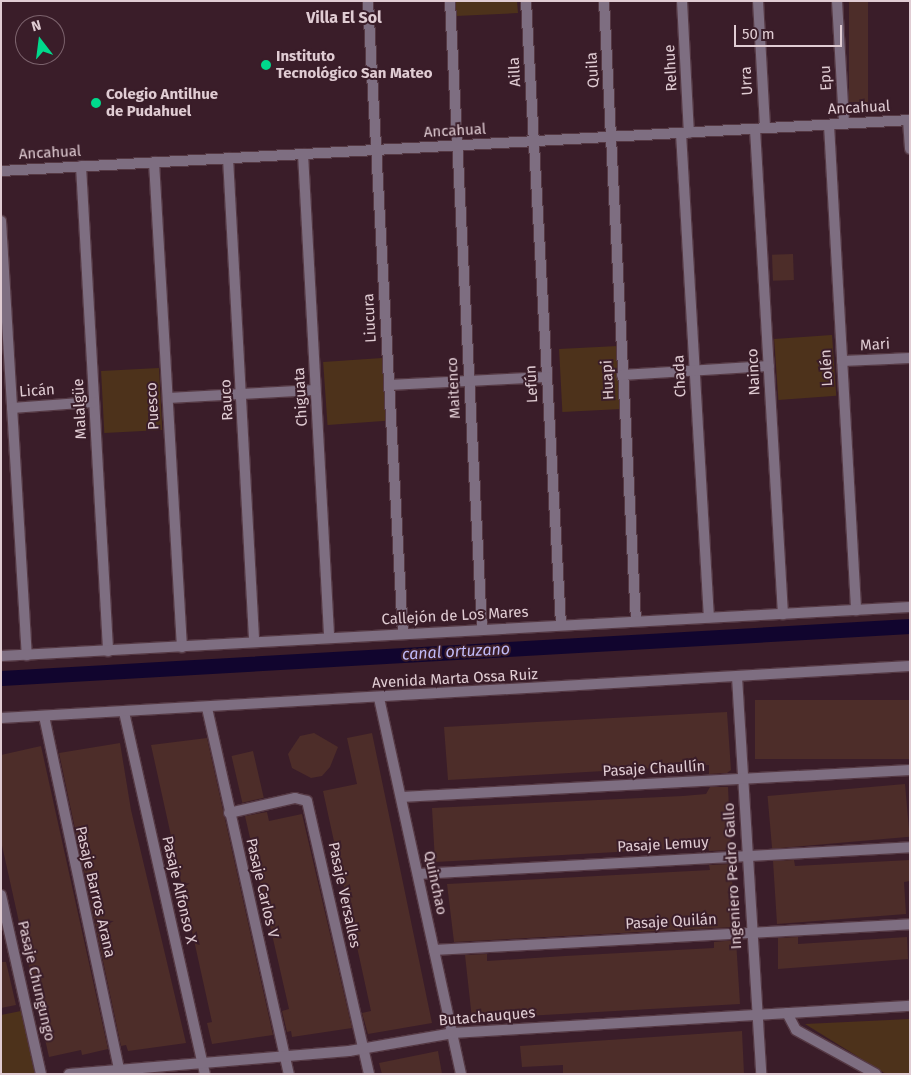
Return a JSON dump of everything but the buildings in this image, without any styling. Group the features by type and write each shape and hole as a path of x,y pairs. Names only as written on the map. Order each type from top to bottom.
{"street":[{"name":"Liucura","path":"368,1 403,634"},
{"name":"Maitenco","path":"450,1 455,146 482,629"},
{"name":"Ailla","path":"526,1 534,141"},
{"name":"Quila","path":"604,1 612,137"},
{"name":"Relhue","path":"682,1 686,133"},
{"name":"Urra","path":"758,1 760,128"},
{"name":"Epu","path":"837,1 844,124"},
{"name":"Ancahual","path":"1,171 909,120"},
{"path":"909,120 910,149"},
{"name":"Lolén","path":"829,125 856,610"},
{"name":"Nainco","path":"760,128 769,366 783,614"},
{"name":"Chada","path":"686,133 695,370 709,618"},
{"name":"Huapi","path":"612,137 622,375 636,621"},
{"name":"Lefún","path":"534,141 561,625"},
{"name":"Chiguata","path":"303,154 329,638"},
{"name":"Rauco","path":"228,158 254,641"},
{"name":"Puesco","path":"154,162 182,647"},
{"name":"Malalgüe","path":"81,166 108,651"},
{"path":"1,220 27,655"},
{"name":"Mari","path":"842,361 910,358"},
{"path":"622,375 769,366"},
{"path":"389,384 547,377"},
{"path":"168,398 315,390"},
{"name":"Licán","path":"12,408 94,402"},
{"name":"Callejón de Los Mares","path":"1,656 910,607"},
{"name":"Avenida Marta Ossa Ruiz","path":"1,718 207,708 910,666"},
{"name":"Ingeniero Pedro Gallo","path":"737,677 761,1074"},
{"name":"Quinchao","path":"379,698 461,1074"},
{"name":"Pasaje Carlos V","path":"207,708 229,814 289,1074"},
{"name":"Pasaje Alfonso X","path":"124,712 205,1074"},
{"name":"Pasaje Barros Arana","path":"44,716 120,1072"},
{"name":"Pasaje Chaullín","path":"401,797 910,770"},
{"name":"Pasaje Versalles","path":"229,814 295,798 307,801 369,1074"},
{"name":"Pasaje Lemuy","path":"418,874 910,847"},
{"name":"Pasaje Chungungo","path":"1,895 41,1074"},
{"name":"Pasaje Quilán","path":"434,950 910,924"},
{"name":"Butachauques","path":"69,1074 120,1072 363,1049 453,1033 910,1006"},
{"path":"787,1013 796,1030 876,1074"}],"shaded area":[{"path":"455,1 517,1 518,13 456,16"},
{"path":"832,335 836,396 778,400 774,339"},
{"path":"618,346 621,409 562,412 559,349"},
{"path":"382,358 386,421 328,425 323,362"},
{"path":"159,368 162,430 104,433 101,371"},
{"path":"21,1011 35,1074 1,1074 1,1015"},
{"path":"910,1019 910,1074 886,1074 805,1024"}],"waterway":[{"name":"canal ortuzano","path":"1,678 910,626"}],"place":[{"name":"Instituto Tecnológico San Mateo","path":"266,65"},
{"name":"Colegio Antilhue de Pudahuel","path":"96,103"}],"district":[{"name":"Villa El Sol","path":"344,18"}]}
